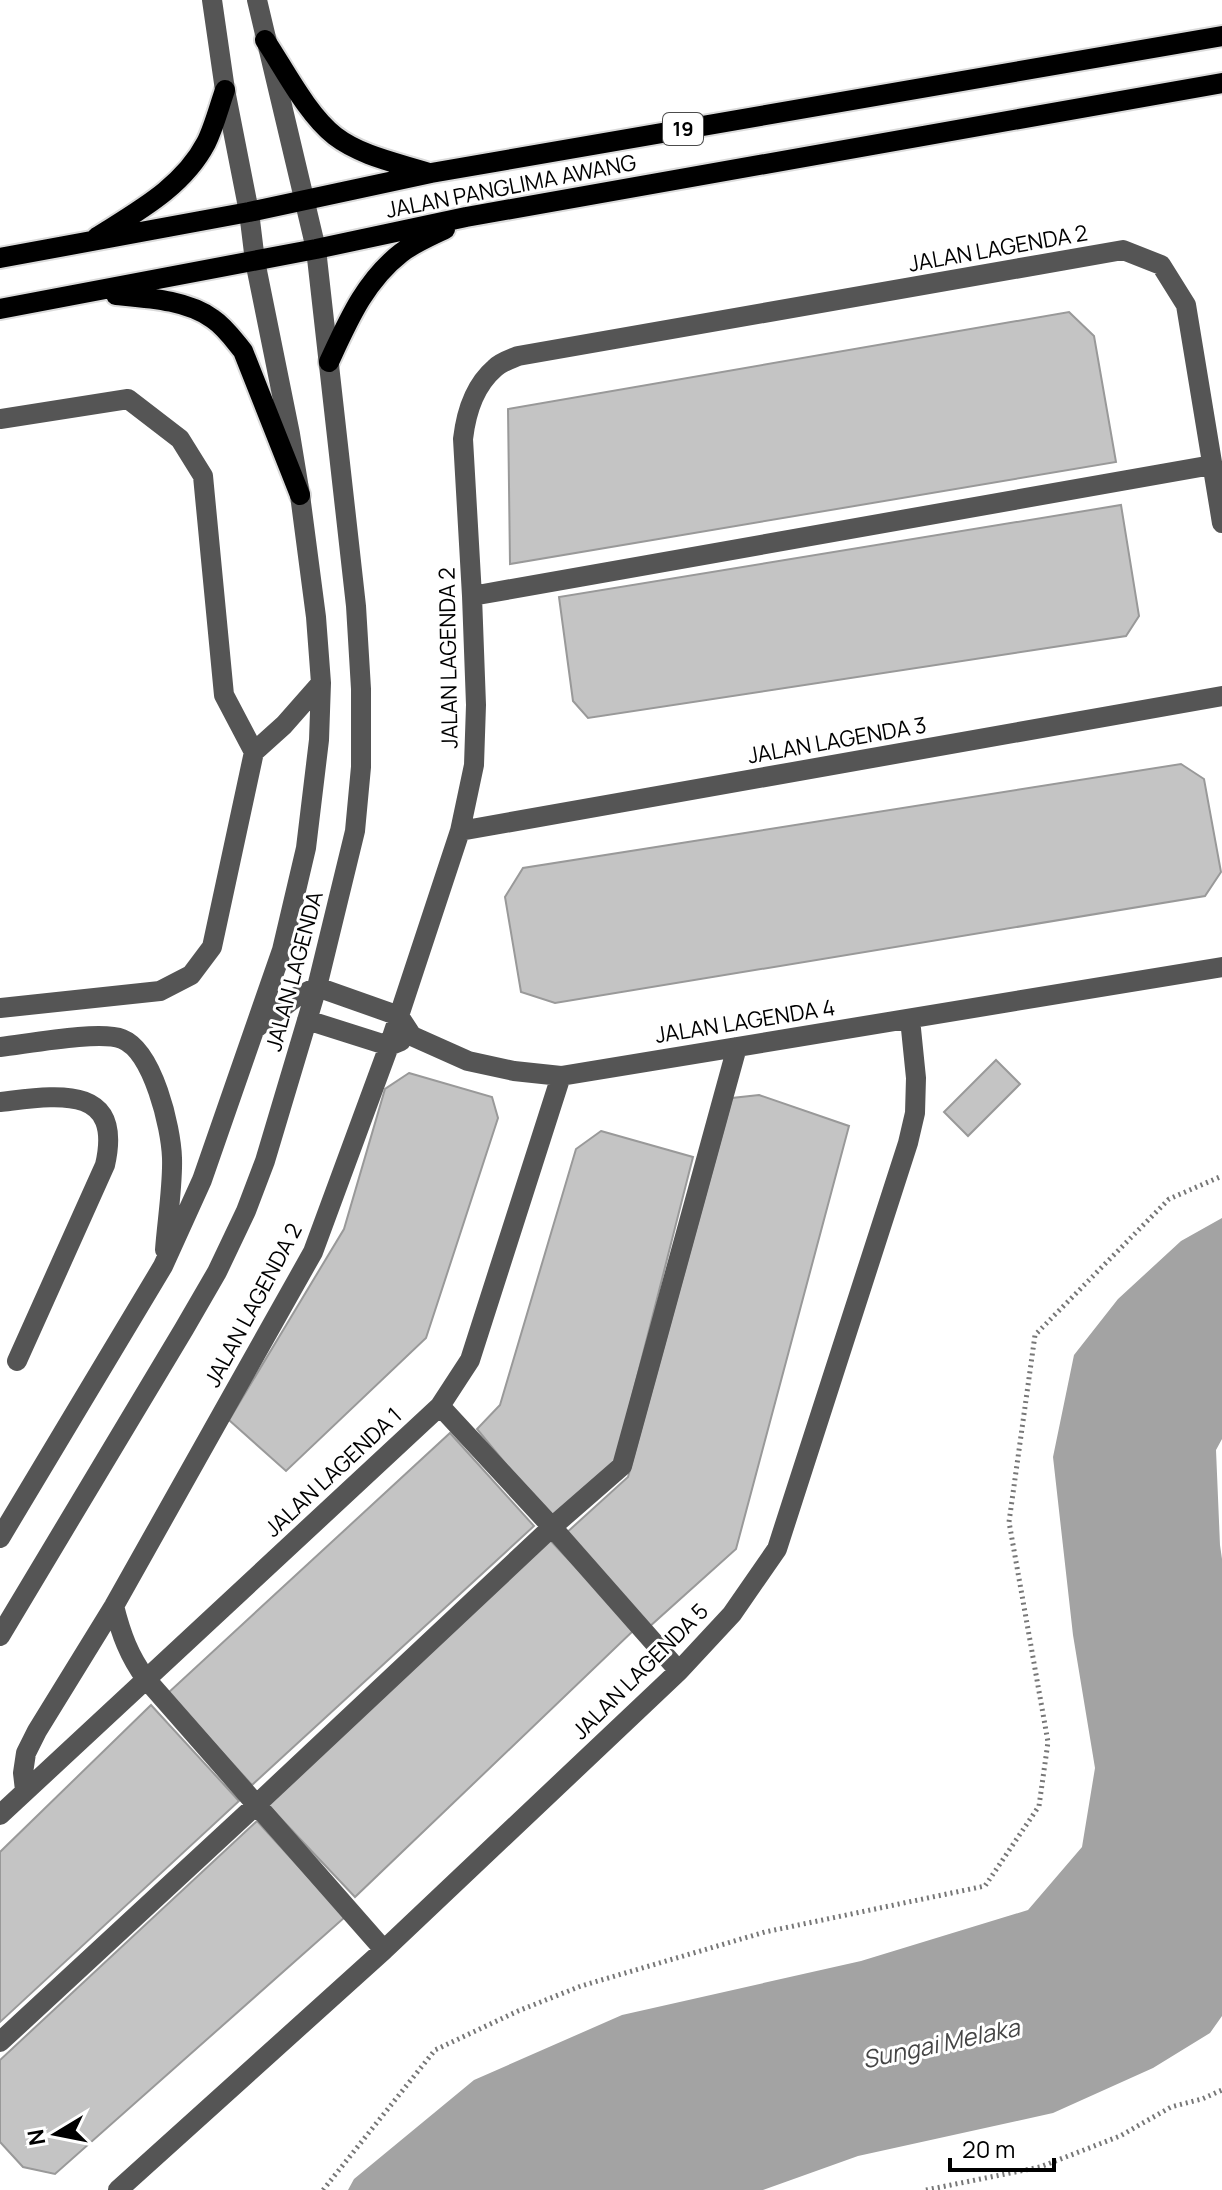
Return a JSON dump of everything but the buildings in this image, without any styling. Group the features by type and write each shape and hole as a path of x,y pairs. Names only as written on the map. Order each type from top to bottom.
{"main road":[{"name":"JALAN PANGLIMA AWANG","path":"0,258 249,212 431,173 1222,36"},
{"path":"265,40 314,114 336,136 371,154 431,173"},
{"name":"JALAN PANGLIMA AWANG","path":"0,309 466,217 1222,83"},
{"path":"87,243 157,198 185,175 206,143 225,90"},
{"path":"329,362 371,281 402,252 466,217"},
{"path":"95,292 160,300 187,307 212,318 228,333 243,351 300,495"}],"street":[{"name":"JALAN LAGENDA","path":"0,1538 163,1266 202,1180 282,950 306,848 319,740 321,683 316,617 300,495 255,261 212,0"},
{"name":"JALAN LAGENDA","path":"0,1636 217,1272 246,1211 265,1161 317,987 355,831 361,767 361,689 356,606 316,249 257,0"},
{"name":"JALAN LAGENDA 2","path":"25,1790 23,1773 26,1753 37,1731 114,1606 313,1252 399,1016 460,831 474,765 476,705 463,439 466,415 478,389 496,366 518,356 1123,250 1161,265 1186,305 1212,465"},
{"path":"0,419 128,399 180,439 203,476 224,695 254,752"},
{"path":"472,596 1212,465 1222,523"},
{"path":"0,1008 160,991 191,975 212,947 254,752 284,725 321,683"},
{"name":"JALAN LAGENDA 3","path":"460,831 1222,696"},
{"path":"256,1028 296,997 317,987 399,1016 412,1036 389,1046 307,1020 296,997 282,950"},
{"name":"JALAN LAGENDA 4","path":"412,1036 468,1061 514,1071 561,1076 1222,967"},
{"name":"JALAN LAGENDA 5","path":"118,2190 384,1950 679,1671 732,1614 777,1549 908,1143 915,1113 916,1078 910,1019"},
{"path":"0,1047 99,1035 122,1039 140,1051 152,1072 172,1158 163,1266"},
{"path":"0,2042 552,1527 622,1466 737,1047"},
{"name":"JALAN LAGENDA 1","path":"0,1815 440,1406 470,1360 561,1076"},
{"path":"0,1102 58,1096 86,1101 100,1111 106,1125 108,1149 105,1165 17,1361"},
{"path":"440,1406 679,1671"},
{"path":"114,1606 124,1643 146,1679 384,1950"}],"path":[{"path":"323,2190 435,2050 518,2011 581,1986 765,1932 985,1886 1039,1806 1048,1742 1009,1522 1035,1335 1169,1199 1222,1176"},
{"path":"926,2190 1040,2167 1120,2136 1171,2107 1222,2090"}],"water":[{"name":"Sungai Melaka","path":"1222,1218 1222,1439 1216,1450 1222,1559 1222,2016 1210,2033 1153,2068 1053,2113 858,2156 763,2190 348,2190 354,2179 474,2080 622,2015 861,1961 1028,1910 1082,1847 1095,1768 1073,1635 1053,1457 1074,1355 1118,1299 1181,1241"}]}
